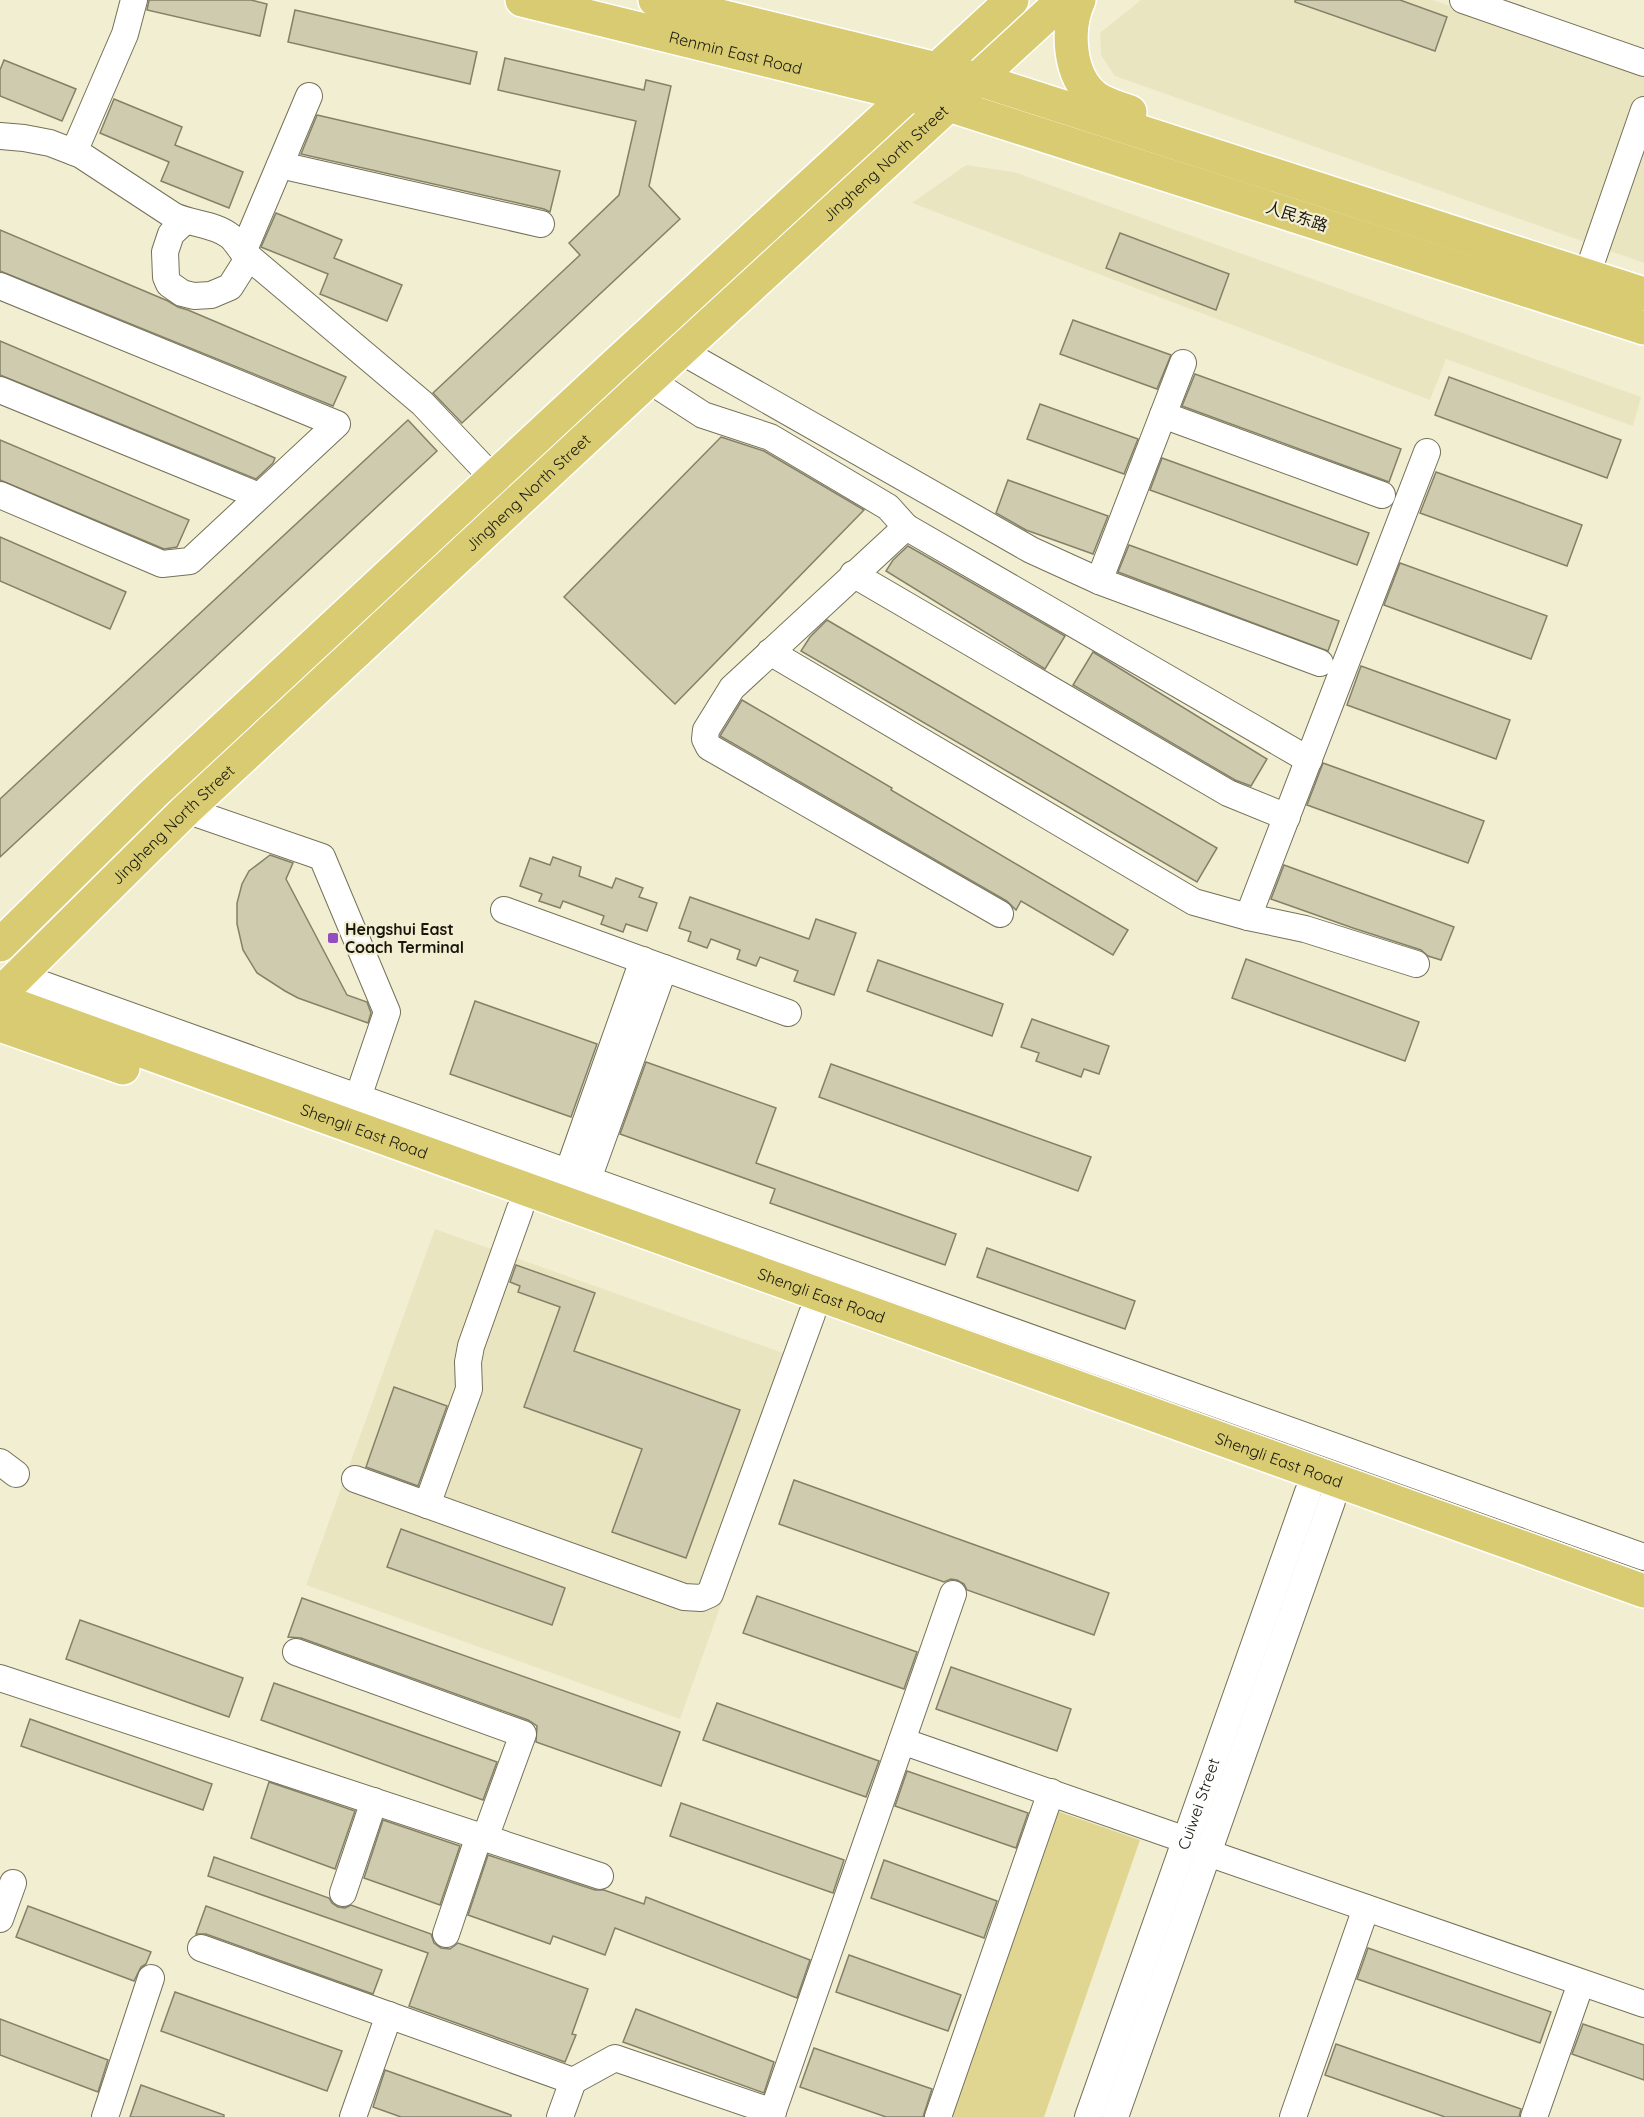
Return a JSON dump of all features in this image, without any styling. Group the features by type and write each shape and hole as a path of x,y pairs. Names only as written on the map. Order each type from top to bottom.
{"main road":[{"name":"Renmin East Road","path":"522,0 949,105"},
{"name":"Renmin East Road","path":"655,0 977,79"},
{"path":"0,945 152,795 1012,0"},
{"name":"Jingheng North Street","path":"6,990 186,810 1063,0"},
{"path":"1079,0 1074,12 1072,41 1074,62 1080,79 1095,96 1117,108 1172,128 1292,180"},
{"name":"人民东路","path":"977,79 1644,294"},
{"name":"人民东路","path":"949,105 1644,328"},
{"name":"Shengli East Road","path":"6,990 353,1111 1644,1591"},
{"name":"Shengli East Road","path":"0,1025 520,1209 1644,1613"}],"street":[{"path":"74,152 125,34 134,0"},
{"path":"1463,0 1644,63"},
{"path":"185,221 171,234 165,252 166,277 169,284 182,293 194,296 211,295 230,287 246,254 309,96"},
{"path":"1590,266 1644,110"},
{"path":"0,136 50,143 81,155 174,216 208,226 230,236 246,254 422,403 493,478"},
{"path":"280,165 542,224"},
{"path":"0,286 337,424 190,561 162,564 0,495"},
{"path":"681,351 1030,550 1099,581 1320,663"},
{"path":"1099,581 1183,363"},
{"path":"649,380 703,415 770,437 888,507 906,527 1309,760"},
{"path":"0,390 259,496"},
{"path":"1163,415 1382,495"},
{"path":"1248,917 1427,452"},
{"path":"906,527 732,688 706,730 705,739 709,747 1000,914"},
{"path":"854,574 1228,793 1287,817"},
{"path":"770,652 1194,902 1248,917 1305,928 1416,964"},
{"path":"186,810 322,857 387,1012 353,1111 578,1175 1644,1557"},
{"path":"504,910 788,1013"},
{"path":"578,1175 654,964"},
{"path":"427,1504 469,1389 468,1362 471,1346 520,1209"},
{"path":"356,1479 684,1597 701,1598 710,1594 812,1314"},
{"name":"Cuiwei Street","path":"1088,2117 1186,1840 1320,1497"},
{"name":"Cuiwei Street","path":"1115,2117 1208,1853 1320,1497"},
{"path":"560,2117 573,2081 615,2058 772,2114 953,1594"},
{"path":"296,1652 523,1734 446,1934"},
{"path":"0,1677 600,1876"},
{"path":"902,1741 1186,1840"},
{"path":"938,2117 1051,1792"},
{"path":"344,1893 374,1801"},
{"path":"1208,1853 1644,2004"},
{"path":"0,1919 13,1883"},
{"path":"1293,2117 1366,1908"},
{"path":"201,1948 573,2081"},
{"path":"105,2117 151,1978"},
{"path":"1534,2117 1581,1983"},
{"path":"353,2117 389,2015"}],"shaded area":[{"path":"1141,0 1433,0 1644,73 1644,263 1115,76 1101,55 1100,33"},
{"path":"966,165 1014,172 1641,397 1633,426 1446,359 1430,400 912,203"},
{"path":"435,1229 808,1362 680,1719 306,1585"},
{"path":"1054,1810 1140,1840 1044,2117 949,2117"}],"building":[{"path":"149,0 251,0 267,4 260,36 147,10"},
{"path":"1295,0 1400,0 1447,17 1435,51 1295,2"},
{"path":"295,10 477,52 470,84 288,42"},
{"path":"505,58 644,90 646,80 671,86 649,186 680,219 462,423 433,393 580,255 569,243 619,195 636,121 498,90"},
{"path":"4,60 76,89 62,121 0,96 0,70"},
{"path":"114,99 182,127 175,145 243,172 229,208 161,181 169,162 100,133"},
{"path":"317,115 560,171 550,212 301,154"},
{"path":"276,213 342,240 334,258 402,285 387,321 320,294 328,274 261,247"},
{"path":"0,230 346,377 333,406 0,271"},
{"path":"1120,233 1229,274 1216,310 1106,268"},
{"path":"1073,320 1171,355 1157,389 1060,354"},
{"path":"0,341 275,458 273,463 256,479 0,375"},
{"path":"1195,374 1401,449 1389,482 1182,406"},
{"path":"1449,377 1621,440 1607,478 1435,415"},
{"path":"1040,404 1138,439 1124,474 1027,439"},
{"path":"408,420 437,451 0,857 0,799"},
{"path":"721,437 764,451 864,510 675,704 564,597"},
{"path":"0,440 189,520 177,547 164,549 0,480"},
{"path":"1162,458 1369,533 1357,565 1150,490"},
{"path":"1436,472 1582,525 1567,566 1420,513"},
{"path":"1008,480 1108,516 1093,554 1026,530 996,513"},
{"path":"0,537 126,592 110,629 0,581"},
{"path":"1129,545 1339,621 1328,651 1118,572"},
{"path":"908,546 1065,636 1045,669 886,571 893,560"},
{"path":"1400,563 1547,616 1531,659 1384,605"},
{"path":"827,620 1217,848 1197,882 801,651 810,637"},
{"path":"1093,652 1267,759 1251,786 1235,780 1073,685"},
{"path":"1361,666 1510,720 1496,759 1347,705"},
{"path":"742,700 1128,930 1113,955 1021,901 1016,910 1007,901 720,736"},
{"path":"1323,763 1484,821 1468,863 1307,805"},
{"path":"270,855 293,863 286,879 347,995 367,1002 371,1013 368,1023 298,998 285,991 257,973 243,950 237,924 237,903 242,884 249,871"},
{"path":"553,857 581,867 579,876 612,888 616,878 643,888 639,897 657,903 647,931 626,924 623,932 601,924 604,916 563,901 560,908 539,901 542,894 520,886 530,858 550,865"},
{"path":"1284,865 1454,927 1441,960 1428,956 1421,950 1271,899"},
{"path":"690,897 809,939 816,919 856,933 834,995 794,981 798,971 760,957 756,966 737,959 740,950 711,939 707,948 688,941 691,932 679,928"},
{"path":"1246,959 1419,1022 1405,1061 1232,998"},
{"path":"878,960 1003,1004 992,1036 867,991"},
{"path":"475,1001 597,1044 571,1117 450,1074"},
{"path":"1032,1019 1109,1046 1099,1074 1084,1069 1081,1077 1036,1061 1039,1053 1021,1047"},
{"path":"646,1062 776,1108 756,1163 956,1234 945,1265 770,1203 775,1189 620,1134"},
{"path":"831,1064 1091,1157 1078,1191 819,1097"},
{"path":"987,1248 1135,1301 1125,1329 977,1277"},
{"path":"516,1265 595,1293 574,1351 740,1410 686,1558 612,1532 642,1449 524,1407 560,1307 518,1292 520,1286 510,1282"},
{"path":"394,1387 447,1406 418,1486 366,1467"},
{"path":"794,1480 1109,1593 1094,1635 967,1590 964,1584 957,1580 951,1579 944,1582 779,1524"},
{"path":"401,1529 565,1588 552,1625 387,1567"},
{"path":"757,1596 917,1652 904,1689 743,1633"},
{"path":"302,1598 680,1732 661,1786 536,1742 537,1726 528,1720 301,1638 288,1637"},
{"path":"80,1620 243,1678 229,1717 66,1659"},
{"path":"951,1667 1071,1709 1057,1751 936,1709"},
{"path":"274,1683 497,1762 483,1800 261,1720"},
{"path":"717,1703 879,1761 866,1797 703,1740"},
{"path":"30,1719 212,1784 203,1810 21,1746"},
{"path":"907,1771 1028,1813 1016,1848 895,1806"},
{"path":"269,1782 355,1811 335,1869 251,1838"},
{"path":"681,1803 844,1860 833,1893 670,1836"},
{"path":"383,1820 460,1846 440,1905 364,1878"},
{"path":"488,1855 644,1904 646,1897 810,1960 797,1998 615,1928 605,1955 553,1936 550,1944 468,1915"},
{"path":"214,1857 329,1898 338,1907 345,1908 351,1905 431,1934 434,1943 441,1948 450,1949 458,1943 588,1989 572,2034 576,2035 565,2062 409,2006 428,1953 208,1876"},
{"path":"884,1860 997,1901 984,1938 871,1898"},
{"path":"28,1906 151,1952 146,1964 141,1967 134,1981 16,1937"},
{"path":"206,1906 382,1970 373,1994 206,1934 196,1934"},
{"path":"1368,1948 1551,2012 1540,2043 1357,1979"},
{"path":"849,1955 961,1995 948,2031 836,1992"},
{"path":"175,1992 342,2051 327,2091 161,2031"},
{"path":"636,2009 774,2062 764,2093 623,2042"},
{"path":"0,2019 108,2060 98,2092 0,2055"},
{"path":"1583,2024 1644,2045 1644,2080 1572,2054"},
{"path":"1336,2044 1521,2109 1519,2117 1445,2117 1325,2075"},
{"path":"814,2048 932,2089 923,2117 886,2117 800,2087"},
{"path":"385,2070 511,2115 511,2117 401,2117 373,2107"},
{"path":"141,2085 224,2115 224,2117 130,2117"}],"place":[{"name":"Hengshui East Coach Terminal","path":"333,938"}]}
